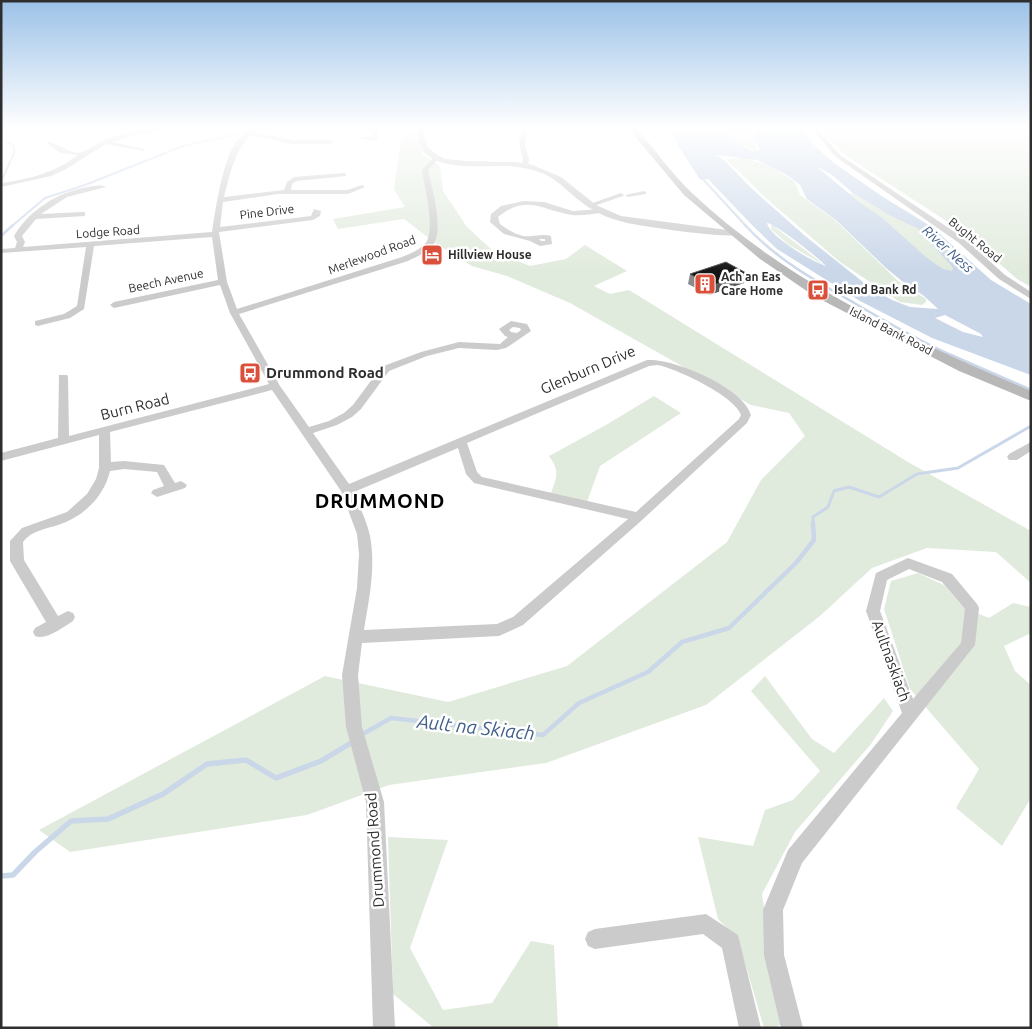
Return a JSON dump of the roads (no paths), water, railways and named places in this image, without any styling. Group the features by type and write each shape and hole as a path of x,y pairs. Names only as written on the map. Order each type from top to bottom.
{"main road":[{"name":"Island Bank Road","path":"671,175 686,193 735,234 764,257 818,293 964,368 1031,397"}],"street":[{"path":"4,184 46,175"},
{"name":"Drummond Road","path":"227,175 220,200 215,232 223,282 234,313 276,386 347,490 363,534 366,554 364,594 350,675 354,727 375,802 384,1028"},
{"path":"287,192 289,183 294,179 344,175"},
{"name":"Merlewood Road","path":"234,313 384,266 422,251 430,243 434,221 426,175"},
{"path":"552,175 560,179 600,211 634,222 720,234 735,234"},
{"name":"Bught Road","path":"866,175 962,240 1002,277 1031,296"},
{"path":"18,250 21,242 19,234 49,202 84,189 103,187"},
{"path":"220,200 287,192 354,191 362,187"},
{"path":"592,205 624,195 644,193"},
{"path":"533,239 521,237 500,228 494,222 494,216 504,208 524,203 549,205 574,213 600,211"},
{"path":"34,217 81,216 87,206 76,207 74,210"},
{"name":"Pine Drive","path":"215,232 313,218 317,211"},
{"name":"Lodge Road","path":"1,251 215,232"},
{"path":"43,320 67,316 81,307 90,244"},
{"name":"Beech Avenue","path":"114,305 223,282"},
{"path":"307,432 333,423 348,415 357,407 385,368 424,354 459,345 503,346 515,336"},
{"name":"Glenburn Drive","path":"347,490 647,362 655,361 672,365 738,401 744,408 746,415 743,421 637,518 518,621 499,630 480,632 356,637"},
{"path":"63,376 64,441"},
{"name":"Burn Road","path":"1,457 276,386"},
{"path":"40,632 61,621 17,561 16,541 23,533 65,518 78,510 99,484 106,468 105,430"},
{"path":"461,441 472,474 478,480 627,513 637,518"},
{"path":"1013,457 1031,446"},
{"path":"106,468 131,465 160,468 176,486 157,493"},
{"name":"Aultnaskiach","path":"792,1028 774,955 774,910 795,858 910,714 968,646 972,608 947,578 908,563 881,577 873,611 910,714"},
{"path":"595,939 706,924 730,942 750,1028"}],"water":[{"name":"River Ness","path":"697,175 738,175 804,235 868,286 892,300 910,307 938,309 924,296 886,268 836,220 807,199 800,185 787,175 827,175 881,217 927,258 943,269 952,271 953,268 949,263 917,228 893,217 853,193 832,175 851,175 932,227 991,280 1031,304 1031,375 932,338 860,301 777,249 708,179 701,180","holes":["767,223 788,235 826,266 812,260 784,242 770,229","945,315 981,334 983,337 963,332 935,318"]}],"waterway":[{"name":"Ault na Skiach","path":"1,182 4,175"},
{"path":"12,226 45,198 110,175"},
{"path":"700,176 746,226"},
{"path":"1,236 13,225"},
{"path":"745,225 770,249 812,278 892,325 953,356"},
{"path":"951,355 1031,390"},
{"name":"Ault na Skiach","path":"813,523 813,517 828,507 834,491 849,487 879,497 917,474 958,468 1031,426"},
{"name":"Ault na Skiach","path":"361,735 391,718 543,735 579,703 648,672 682,642 729,628 796,563 814,540 813,523"},
{"name":"Ault na Skiach","path":"349,744 353,741"},
{"name":"Ault na Skiach","path":"1,876 13,875 35,852 71,821 108,819 163,794 207,764 246,760 276,778 321,761 351,743"}],"place":[{"name":"Hillview House","path":"432,255"},
{"name":"Ach an Eas Care Home","path":"705,284"},
{"name":"Island Bank Rd","path":"818,290"},
{"name":"Drummond Road","path":"250,373"}],"district":[{"name":"DRUMMOND","path":"380,501"}]}
